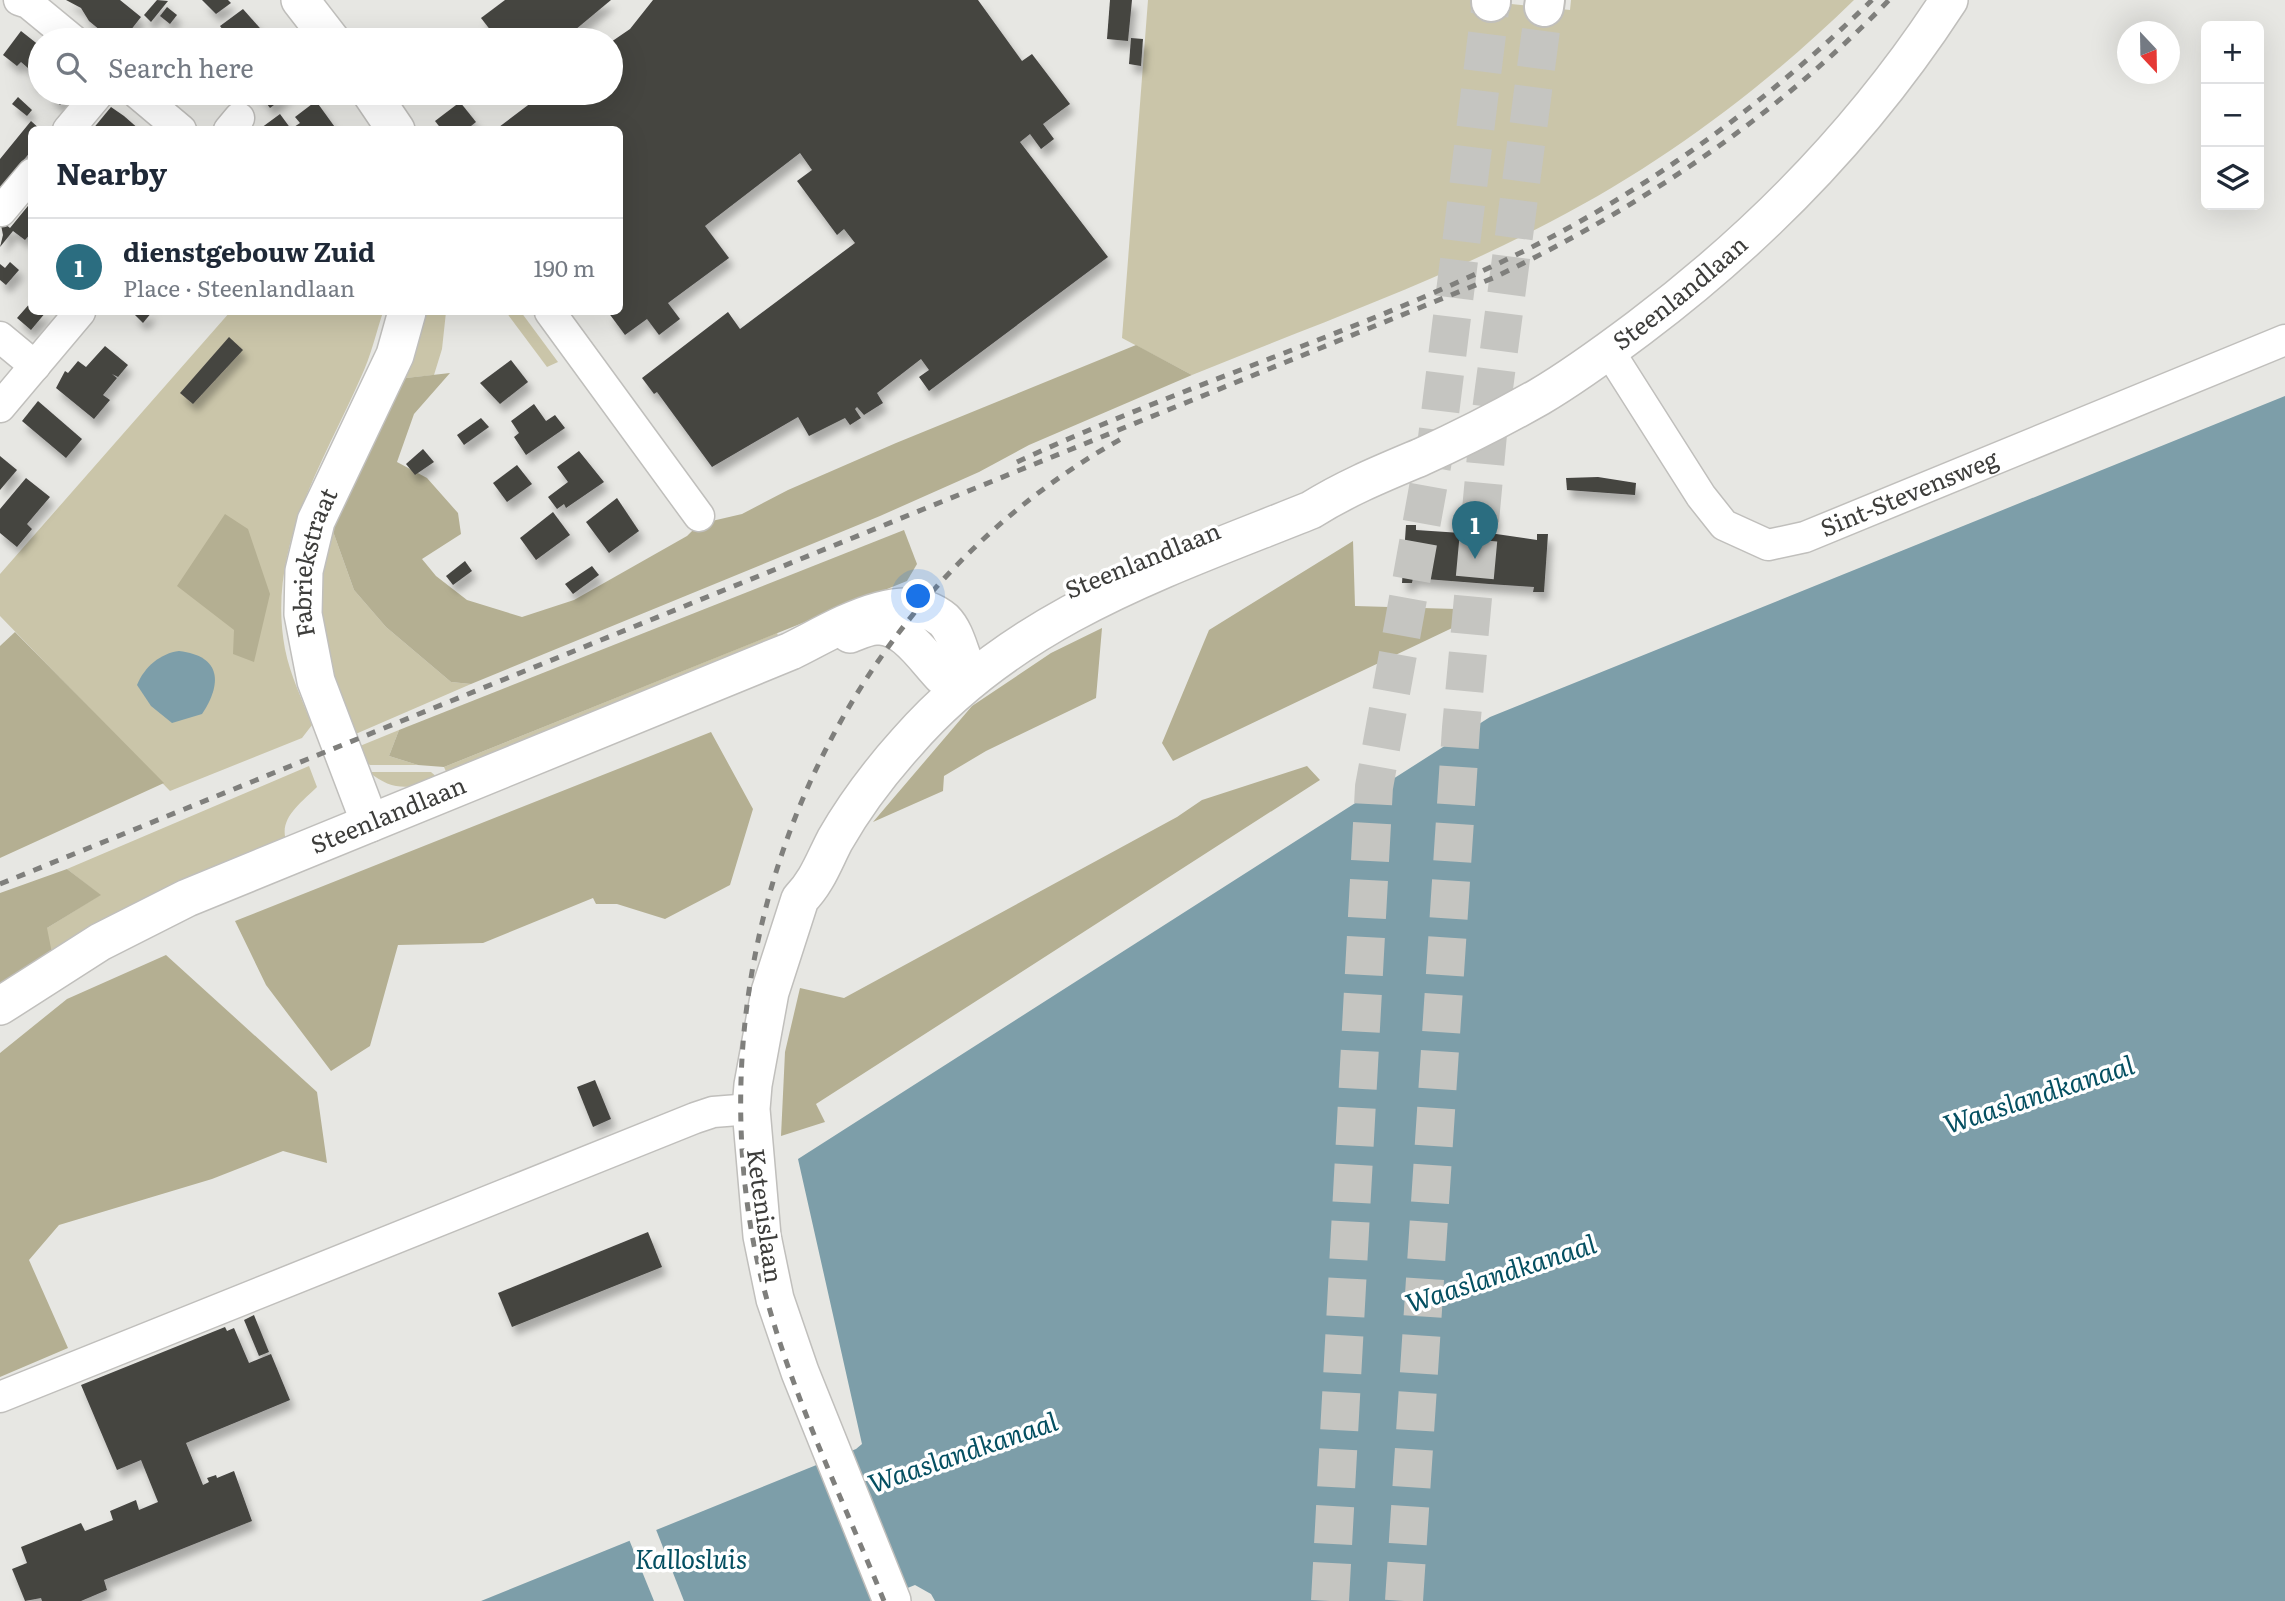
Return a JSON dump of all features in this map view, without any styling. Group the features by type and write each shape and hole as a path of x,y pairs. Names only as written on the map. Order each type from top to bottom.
{"main road":[{"path":"300,0 322,28"},
{"name":"Steenlandlaan","path":"0,1006 58,967 176,903 791,651 877,625 892,629 958,676 1087,603 1311,510 1337,494 1471,434 1541,396 1609,351 1698,282 1788,200 1898,75 1949,0"},
{"path":"379,105 393,126"},
{"name":"Fabriekstraat","path":"370,823 316,681 303,614 304,571 316,521 396,355 406,315"},
{"name":"Ketenislaan","path":"892,1600 800,1372 768,1270 756,1189 751,1110 762,1027 800,899 798,887 806,865 848,785 888,734 958,676"}],"street":[{"path":"0,15 18,0 28,3 58,28"},
{"path":"71,126 89,105"},
{"path":"151,105 176,126"},
{"path":"1,211 28,179"},
{"path":"0,407 78,315"},
{"path":"552,315 699,516"},
{"path":"0,337 35,366"},
{"name":"Sint-Stevensweg","path":"1609,351 1701,496 1724,525 1768,545 1805,537 2285,340"},
{"path":"0,1397 695,1118 713,1112 751,1110"}],"shaded area":[{"path":"1148,0 1472,0 1570,10 1571,0 1854,0 1785,63 1711,122 1593,199 1464,264 1192,375 1122,338"},
{"path":"227,315 382,315 365,369 302,508 284,577 281,612 285,649 293,678 312,725 302,738 170,791 0,616 0,574"},
{"path":"423,315 446,315 442,349 434,375 406,378 382,405"},
{"path":"508,315 523,315 558,362 547,367"},
{"path":"1136,345 1192,375 1029,445 979,472 880,516 471,684 451,682 386,627 354,590 330,523 382,405 406,378 450,373 414,414 397,462 427,478 458,513 461,534 422,559 436,576 467,600 522,617 574,600 687,536 699,524 742,514 788,490 896,443"},
{"path":"225,514 248,529 270,594 254,662 233,654 234,630 177,586"},
{"path":"330,523 354,590 386,627 451,682 471,684 351,736 320,655 316,612"},
{"path":"904,530 917,564 907,581 444,767 418,765 389,756 399,730"},
{"path":"1353,541 1355,606 1490,610 1173,761 1162,743 1209,630"},
{"path":"1102,628 1096,698 986,751 944,776 943,791 873,822 972,706 1051,653"},
{"path":"15,632 164,783 0,858 0,646"},
{"path":"777,633 780,640 448,776 444,767"},
{"path":"399,730 389,756 418,765 370,765 355,748"},
{"path":"711,732 753,809 730,885 665,919 617,904 596,904 593,898 483,943 398,945 370,1046 331,1071 266,985 235,921"},
{"path":"309,766 317,787 288,819 285,826 287,843 0,987 47,928 100,895 67,869"},
{"path":"1307,766 1320,780 816,1104 825,1122 781,1136 785,1052 800,988 844,998 1177,817 1202,800"},
{"path":"369,772 431,772 439,779 403,787 386,783"},
{"path":"67,869 101,895 47,928 52,953 0,987 0,893"},
{"path":"166,955 317,1092 327,1163 283,1151 212,1179 59,1225 29,1260 68,1348 0,1377 0,1053 67,999"}],"water":[{"path":"2285,396 2285,1601 935,1601 931,1594 915,1585 875,1601 481,1601 856,1449 862,1444 798,1159 1490,717"},
{"path":"179,651 204,659 214,673 215,682 209,703 202,714 172,723 151,706 137,685 154,662"}],"pier":[{"path":"655,1527 684,1601 654,1601 628,1537"}],"building":[{"path":"66,0 120,0 141,17 132,28 97,28 81,8"},
{"path":"157,0 168,1 151,22 144,15"},
{"path":"202,0 228,0 231,3 216,14"},
{"path":"505,0 611,0 577,28 489,28 481,18"},
{"path":"653,0 978,0 1022,61 1032,54 1070,104 1043,124 1054,139 1041,149 1030,134 1020,142 1108,257 929,391 919,377 929,370 921,359 877,393 883,403 864,415 857,407 855,409 861,418 850,425 845,418 809,436 798,417 712,467 657,392 654,394 642,378 728,312 740,329 855,243 844,229 837,235 797,181 812,170 800,153 705,226 729,258 668,303 680,319 659,335 647,319 625,335 610,315 623,315 623,126 500,126 528,105 623,105 623,34"},
{"path":"1110,0 1132,0 1128,41 1107,39"},
{"path":"167,7 177,15 170,24 160,16"},
{"path":"243,9 260,28 221,28 220,26"},
{"path":"21,31 28,37 28,68 21,62 17,66 3,55"},
{"path":"1131,38 1143,39 1141,66 1129,64"},
{"path":"18,97 32,110 27,116 12,104"},
{"path":"311,105 319,105 334,126 296,126 300,123 295,117"},
{"path":"456,105 462,105 476,122 471,126 439,126 435,121"},
{"path":"111,107 135,126 95,126"},
{"path":"280,114 289,126 264,126"},
{"path":"31,121 37,126 28,126 28,155 0,188 0,159"},
{"path":"28,206 28,237 25,240 13,231 0,247 3,235 0,220 10,228"},
{"path":"10,262 19,270 6,285 0,280 0,264 5,268"},
{"path":"28,306 28,315 44,315 31,330 17,318"},
{"path":"135,315 150,315 143,323"},
{"path":"229,337 243,350 193,404 180,393"},
{"path":"105,346 128,365 118,377 112,374 117,378 103,395 110,400 94,419 56,388 65,371 68,373 78,361 86,367"},
{"path":"511,360 528,382 500,404 480,383"},
{"path":"38,401 82,439 66,458 22,421"},
{"path":"534,404 546,421 555,415 565,428 526,455 514,437 519,433 511,421"},
{"path":"481,418 489,427 464,445 457,435"},
{"path":"423,449 434,462 415,475 406,464"},
{"path":"579,451 604,482 566,508 564,504 557,509 548,497 568,482 557,467"},
{"path":"0,456 17,470 0,490"},
{"path":"517,465 532,484 507,502 493,483"},
{"path":"1598,477 1636,483 1635,495 1567,490 1566,478"},
{"path":"26,478 50,497 27,524 32,529 17,547 0,533 0,509"},
{"path":"617,498 639,531 609,553 586,522"},
{"path":"553,512 570,535 536,560 520,538"},
{"path":"1406,525 1416,525 1416,530 1461,533 1462,529 1537,540 1537,534 1548,534 1544,592 1533,592 1534,587 1413,578 1412,583 1402,583"},
{"path":"465,561 472,571 453,585 446,576"},
{"path":"592,566 599,575 573,594 565,584"},
{"path":"595,1080 611,1119 593,1127 577,1087"},
{"path":"648,1232 662,1267 512,1327 498,1293"},
{"path":"254,1315 269,1352 259,1356 244,1320"},
{"path":"225,1327 227,1331 234,1328 249,1363 271,1354 290,1400 186,1443 203,1485 209,1482 207,1478 216,1475 217,1478 234,1471 252,1521 104,1580 107,1590 81,1601 42,1601 41,1598 25,1601 12,1569 27,1563 21,1547 81,1523 85,1531 113,1520 110,1511 136,1500 139,1510 158,1502 141,1460 117,1470 81,1385"}],"tunnel":[{"path":"1330,1601 1374,787 1437,438 1491,2"},
{"path":"1404,1601 1461,728 1488,434 1544,7"}],"railway":[{"path":"1017,462 1152,404 1427,296 1559,233 1643,183 1724,127 1800,66 1872,0"},
{"path":"0,884 1493,278 1601,221 1704,157 1800,83 1846,43 1889,0"},
{"path":"884,1601 793,1381 765,1291 754,1245 741,1127 747,1009 770,894 810,783 866,680 937,587 1022,506 1121,439"}],"place":[{"name":"dienstgebouw Zuid","path":"1475,559"}],"water label":[{"name":"Waaslandkanaal","path":"2039,1095"},
{"name":"Waaslandkanaal","path":"1501,1274"},
{"name":"Waaslandkanaal","path":"963,1453"},
{"name":"Kallosluis","path":"691,1560"}]}
